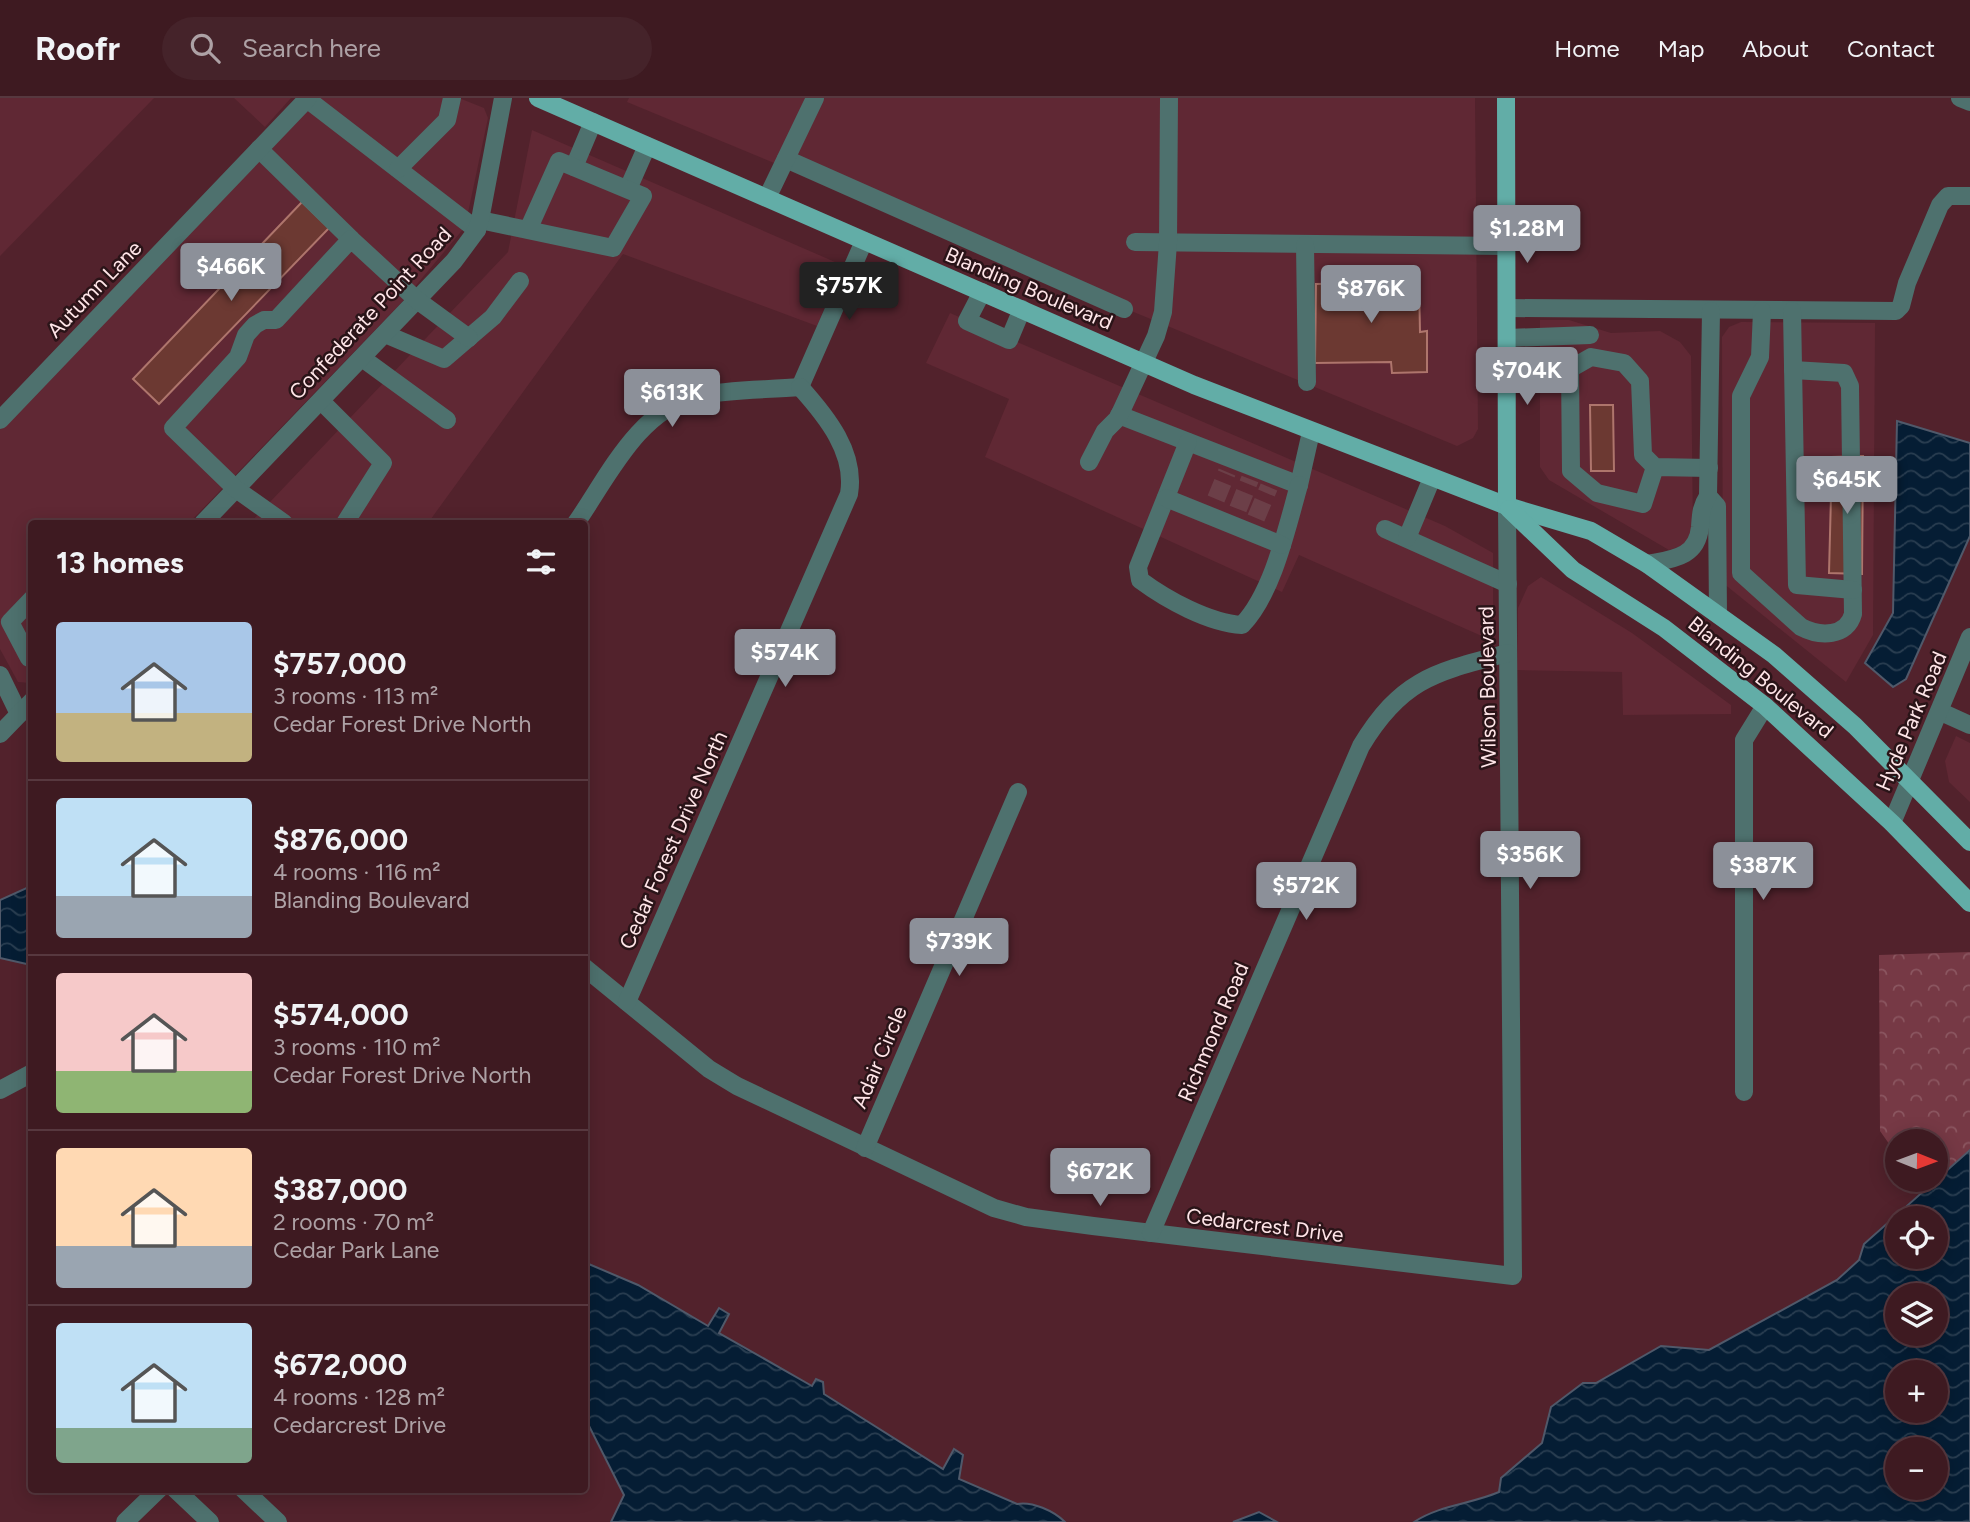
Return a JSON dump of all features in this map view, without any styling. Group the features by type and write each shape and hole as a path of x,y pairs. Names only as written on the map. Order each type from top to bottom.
{"main road":[{"name":"Blanding Boulevard","path":"538,98 1144,363 1311,432 1507,506 1591,531 1647,564 1718,612 1774,655 1855,726 1970,842"},
{"name":"Wilson Boulevard","path":"1506,98 1509,308 1507,506"},
{"name":"Blanding Boulevard","path":"1507,506 1573,570 1664,628 1765,706 1892,822 1970,903"}],"street":[{"path":"307,98 398,169 478,225 528,230 613,248 643,196 559,161 528,230"},
{"name":"Autumn Lane","path":"0,420 307,98"},
{"path":"398,169 447,120 452,98"},
{"name":"Confederate Point Road","path":"206,520 454,261 478,225 503,98"},
{"path":"767,198 815,98"},
{"path":"1089,462 1105,431 1119,415 1144,363 1163,312 1168,243 1169,98"},
{"path":"1960,98 1970,102"},
{"path":"574,167 593,122"},
{"path":"628,189 647,146"},
{"path":"259,149 417,300 469,338"},
{"path":"786,159 1124,309"},
{"path":"1509,308 1898,311 1940,205 1948,196 1970,196"},
{"path":"280,520 236,489 173,428 238,357 246,335 255,325 264,320 276,320 351,239"},
{"path":"578,520 639,432 655,416 697,396 800,387 864,241"},
{"path":"1135,242 1507,246"},
{"path":"1305,245 1307,382"},
{"path":"385,334 444,359 494,317 520,281"},
{"path":"982,292 967,321 1009,341 1022,309"},
{"path":"1589,310 1591,357"},
{"path":"1647,564 1679,558 1689,552 1697,542 1700,507 1708,496 1711,311"},
{"path":"1762,311 1760,358 1741,396 1741,573 1810,632 1827,634 1843,631 1850,624 1853,590 1850,386 1843,373 1793,370"},
{"path":"1792,311 1797,585 1853,590"},
{"path":"1508,338 1590,335"},
{"path":"1655,467 1643,504 1597,493 1571,471 1570,369 1591,357 1623,363 1640,381 1643,455 1655,467 1709,468"},
{"path":"362,358 447,420"},
{"name":"Cedar Forest Drive North","path":"627,1002 849,494 852,478 844,449 816,405 800,387"},
{"path":"321,401 383,463 347,520"},
{"path":"1119,415 1188,442 1230,466 1271,481 1299,485"},
{"path":"1188,442 1138,568 1140,580 1225,624 1242,625 1252,614 1282,545 1311,432"},
{"path":"1407,538 1432,478"},
{"path":"1708,496 1717,506 1718,612"},
{"path":"1166,498 1213,507 1253,525 1282,545"},
{"name":"Wilson Boulevard","path":"1507,506 1513,1276"},
{"path":"1385,529 1508,584"},
{"path":"28,603 5,627 28,658"},
{"name":"Hyde Park Road","path":"1892,822 1912,782 1970,637"},
{"name":"Richmond Road","path":"1151,1233 1361,746 1374,723 1413,685 1436,672 1508,653"},
{"path":"0,675 25,708 0,734"},
{"path":"1744,1092 1744,740 1765,706"},
{"path":"1941,712 1970,725"},
{"name":"Adair Circle","path":"865,1148 1018,792"},
{"name":"Cedarcrest Drive","path":"588,970 709,1069 865,1148 1004,1211 1026,1217 1151,1233 1513,1276"},
{"path":"0,1090 28,1075"},
{"path":"125,1522 155,1493"},
{"path":"179,1493 210,1522"},
{"path":"247,1493 278,1522"}],"shaded area":[{"path":"0,98 154,98 0,256"},
{"path":"234,98 291,98 265,127"},
{"path":"320,98 459,98 484,108 488,118 465,227 402,302 192,520 28,520 28,683 18,682 0,649 0,429"},
{"path":"629,98 1475,98 1478,429 1473,438 1457,446 627,102"},
{"path":"532,130 835,262 830,295 817,326 623,254 430,520 253,520 508,252"},
{"path":"950,313 1445,526 1493,553 1493,641 1299,555 1282,592 985,457 1009,399 926,363"},
{"path":"1540,320 1569,320 1611,333 1660,331 1680,342 1691,356 1693,531 1685,545 1669,550 1549,480 1540,467"},
{"path":"1741,322 1875,323 1873,635 1846,682 1723,583 1722,337 1729,327"},
{"path":"1541,577 1632,633 1731,705 1731,714 1623,715 1622,672 1517,670 1518,608 1528,586"},
{"path":"1956,736 1970,743 1970,802 1949,782 1945,761"}],"green space":[{"path":"1970,952 1970,1150 1948,1170 1948,1129 1885,1129 1885,1138 1880,1131 1879,955"}],"water":[{"path":"1897,421 1970,443 1970,536 1906,679 1893,687 1865,663 1893,613"},
{"path":"28,887 28,964 0,958 0,900"},
{"path":"1970,1150 1970,1522 1414,1522 1445,1508 1499,1492 1501,1478 1542,1443 1551,1407 1583,1383 1596,1383 1661,1346 1709,1350 1837,1280 1859,1260 1864,1244 1885,1225 1885,1269 1948,1269 1948,1206 1907,1206 1923,1192 1948,1192 1948,1170"},
{"path":"588,1264 638,1285 708,1326 719,1308 729,1314 719,1333 812,1386 816,1379 823,1382 824,1394 943,1469 954,1449 963,1455 959,1479 1017,1504 1042,1508 1065,1522 611,1522 624,1495 588,1424"},
{"path":"1259,1512 1277,1522 1233,1522"}],"building":[{"path":"302,202 329,228 159,404 133,379"},
{"path":"1419,282 1420,332 1427,331 1427,372 1392,373 1391,362 1315,363 1316,284"},
{"path":"1590,405 1613,405 1614,471 1591,471"},
{"path":"1863,456 1862,574 1829,573 1832,457"}],"tunnel":[{"path":"1216,499 1227,472"},
{"path":"1238,509 1250,479"},
{"path":"1256,518 1269,487"}]}
